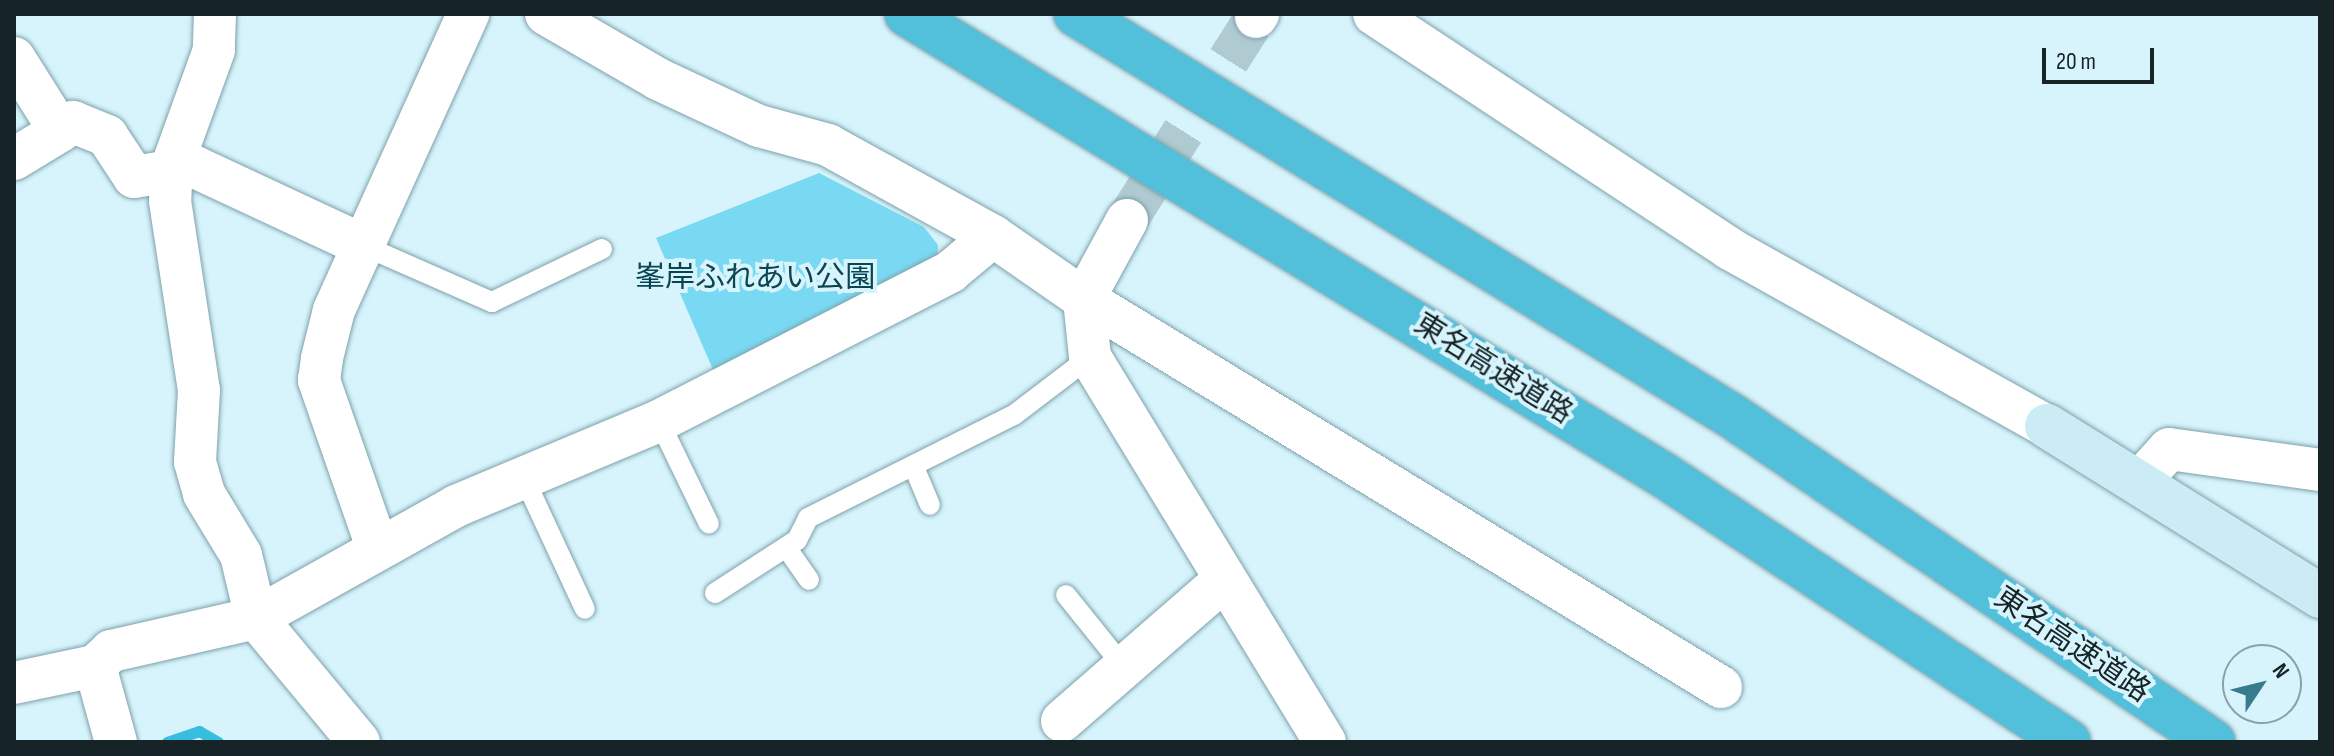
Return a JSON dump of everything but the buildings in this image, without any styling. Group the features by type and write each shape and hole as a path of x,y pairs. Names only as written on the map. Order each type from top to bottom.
{"highway":[{"name":"東名高速道路","path":"907,14 1638,460 2068,742"},
{"name":"東名高速道路","path":"1076,14 1732,416 2095,659 2213,742"},
{"path":"2095,659 2231,742"}],"street":[{"path":"215,14 214,50 172,166 170,201 199,390 195,462 204,494 241,555 256,618 359,742"},
{"path":"546,14 658,79 759,126 828,145 993,236 1084,299 1721,687"},
{"path":"1374,14 1730,249 2047,426 2140,481 2320,596"},
{"path":"377,547 319,380 334,310 456,23"},
{"path":"14,58 60,131"},
{"path":"14,159 73,122 107,136 134,177 172,166 195,167 362,245"},
{"path":"1127,220 1084,299 1090,357 1222,582 1306,735"},
{"path":"14,683 95,666 111,651 256,618 377,547 659,421 950,272 993,236"},
{"path":"2140,481 2169,449 2320,470"},
{"path":"1062,721 1222,582"},
{"path":"95,666 116,742"}],"lane":[{"path":"362,245 492,302 602,249"},
{"path":"715,593 786,547 808,518 1014,415 1090,357"},
{"path":"659,421 709,524"},
{"path":"914,467 930,505"},
{"path":"525,480 585,609"},
{"path":"786,547 809,580"},
{"path":"1066,595 1123,666"}],"green space":[{"name":"峯岸ふれあい公園","path":"819,173 924,227 938,245 937,266 717,379 656,238"}],"waterway":[{"path":"167,742 199,731 218,742"}],"tunnel":[{"path":"1127,220 1256,17"}]}
